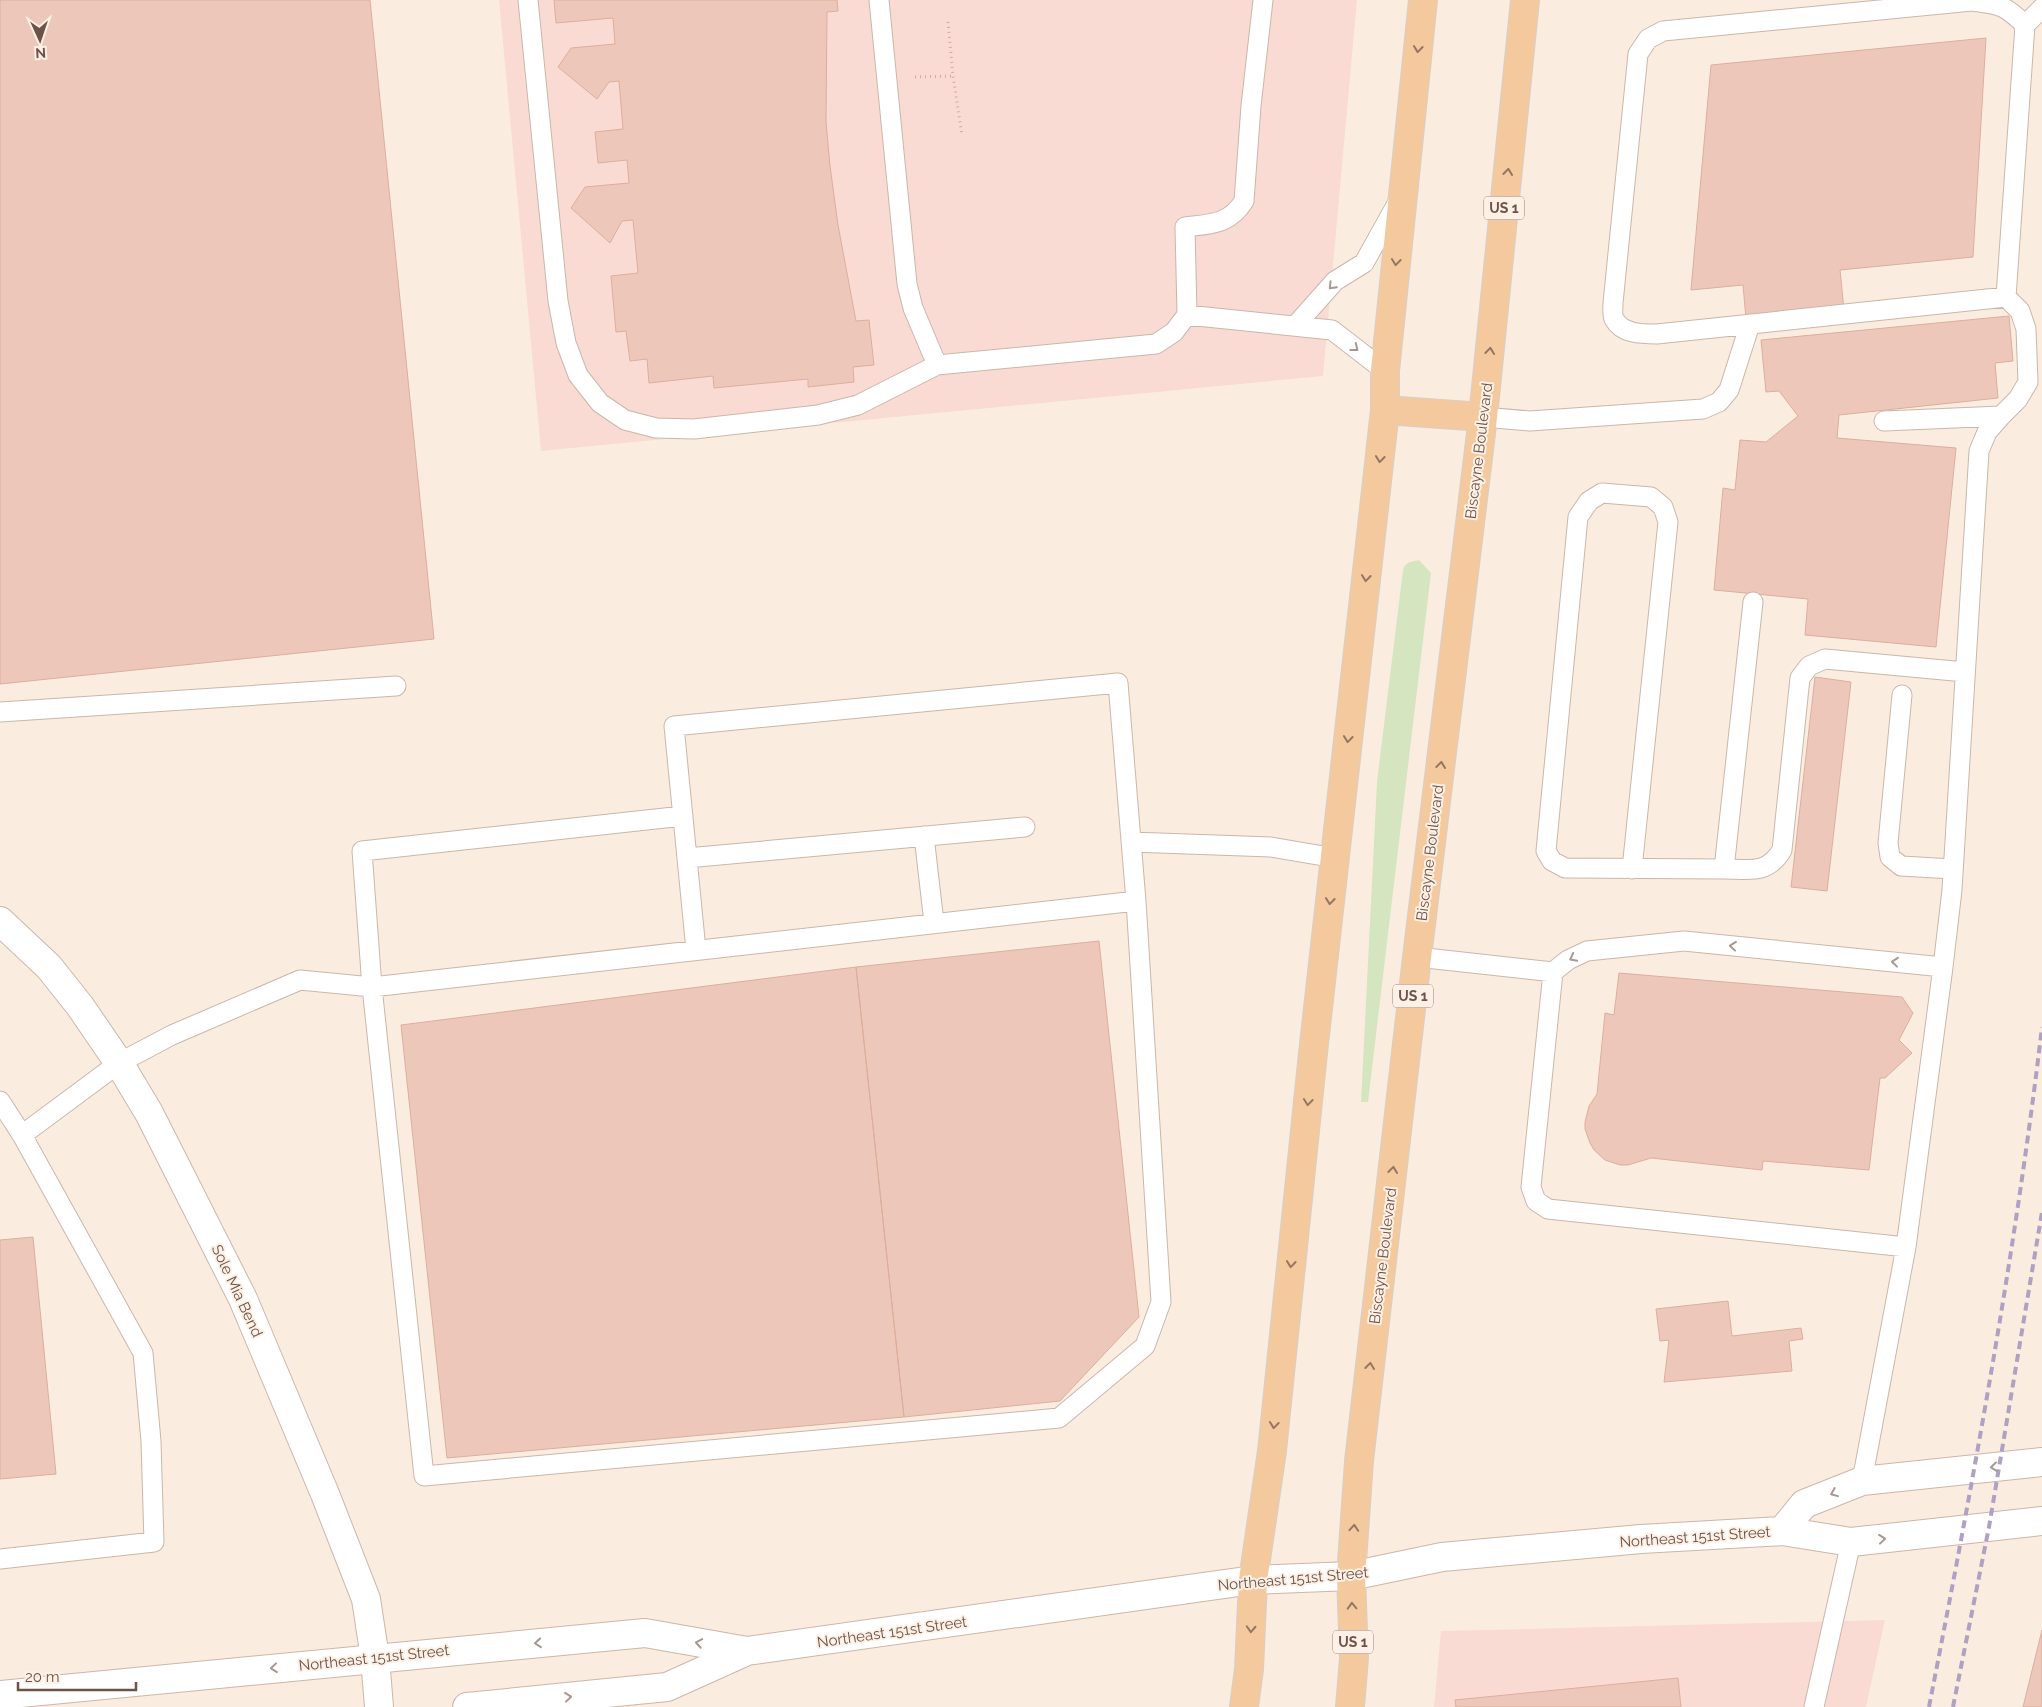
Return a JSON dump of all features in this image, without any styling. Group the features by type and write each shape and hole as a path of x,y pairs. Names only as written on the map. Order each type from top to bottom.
{"main road":[{"path":"1244,1707 1253,1580 1272,1451 1385,410 1385,371 1422,0"},
{"name":"Biscayne Boulevard","path":"1350,1707 1354,1658 1351,1576 1359,1461 1417,957 1483,417 1525,0"},
{"path":"1385,410 1483,417"}],"street":[{"name":"Sole Mia Bend","path":"0,921 49,967 80,1006 119,1063 149,1112 243,1299 325,1494 366,1599 375,1658 379,1707"},
{"name":"Northeast 151st Street","path":"1782,1531 1804,1504 1862,1481 2042,1462"},
{"name":"Northeast 151st Street","path":"468,1707 667,1687 747,1651 1253,1580 1351,1576 1442,1557 1641,1539 1782,1531 1851,1542 2042,1521"},
{"name":"Northeast 151st Street","path":"0,1696 645,1633 747,1651"}],"lane":[{"path":"528,0 558,301 566,343 578,375 600,403 625,420 656,428 694,429 818,415 858,405 937,365 1156,344 1174,332 1187,316 1185,227 1224,221 1237,212 1244,201 1251,106 1263,0"},
{"path":"879,0 907,284 913,308 937,365"},
{"path":"2006,297 1657,334 1643,334 1624,329 1614,318 1613,303 1638,54 1648,39 1663,31 1972,1 2000,5 2025,25"},
{"path":"1862,1481 1906,1247 1943,967 1953,870 1979,451 1987,432 2018,399 2028,382 2026,329 2020,311 2006,297 2025,25 2042,8"},
{"path":"1295,326 1335,281 1364,263 1403,194"},
{"path":"1187,316 1332,330 1385,371"},
{"path":"1483,417 1530,421 1703,409 1719,402 1729,390 1750,324"},
{"path":"1884,421 2000,416"},
{"path":"1632,869 1668,522 1663,507 1651,497 1602,493 1588,501 1578,517 1546,850 1552,861 1565,868 1632,869 1724,869 1764,868 1775,862 1782,850 1800,678 1810,666 1825,659 1965,672"},
{"path":"1724,869 1753,602"},
{"path":"683,816 362,851 372,987 424,1476 1059,1418 1145,1346 1161,1302 1136,901 1118,683 674,726 683,816 696,950"},
{"path":"0,712 396,686"},
{"path":"1902,695 1888,843 1890,856 1901,866 1953,870"},
{"path":"687,858 1026,827"},
{"path":"924,836 934,923"},
{"path":"1131,842 1271,848 1335,858"},
{"path":"22,1135 119,1063 172,1035 300,980 372,987 1136,901"},
{"path":"1417,957 1553,972 1568,960 1587,951 1684,941 1943,967"},
{"path":"1553,972 1531,1187 1536,1201 1548,1209 1906,1247"},
{"path":"0,1101 22,1135 143,1354 151,1441 154,1542 0,1559"},
{"path":"1814,1707 1851,1542"}],"path":[{"path":"948,22 953,76 962,135"},
{"path":"912,78 953,76"}],"shaded area":[{"path":"499,0 1357,0 1323,376 541,451"},
{"path":"1885,1620 1866,1707 1434,1707 1441,1631"}],"green space":[{"path":"1419,560 1431,573 1368,1102 1361,1102 1377,782 1403,570 1407,564"}],"building":[{"path":"0,0 370,0 434,639 0,684"},
{"path":"554,0 837,0 838,11 827,12 826,122 830,166 838,225 856,321 869,320 874,365 853,367 854,382 808,387 808,379 714,388 713,376 649,383 647,359 630,361 626,331 616,332 611,276 638,273 633,220 622,221 610,243 571,208 585,187 629,183 627,160 598,163 595,132 623,129 619,81 609,82 597,99 558,67 571,48 615,44 613,18 556,23"},
{"path":"1986,38 1973,257 1840,270 1844,310 1746,319 1743,285 1691,290 1711,65"},
{"path":"2009,316 2013,361 1995,363 1998,398 1839,415 1837,438 1956,448 1936,647 1805,635 1808,599 1714,590 1723,488 1735,490 1740,440 1766,442 1798,416 1779,391 1766,392 1761,340"},
{"path":"1815,677 1851,682 1827,891 1791,887"},
{"path":"1099,941 1139,1317 1060,1401 904,1417 856,967"},
{"path":"856,967 904,1417 447,1458 401,1025"},
{"path":"1619,973 1902,997 1913,1013 1899,1040 1912,1053 1885,1078 1880,1078 1869,1170 1763,1161 1762,1170 1651,1158 1628,1165 1620,1165 1605,1160 1594,1150 1590,1143 1585,1129 1585,1122 1589,1106 1597,1094 1605,1013 1614,1015"},
{"path":"33,1237 56,1474 0,1479 0,1240"},
{"path":"1728,1301 1732,1336 1801,1328 1803,1339 1789,1341 1792,1371 1664,1382 1669,1340 1660,1341 1656,1309"},
{"path":"2042,1630 2042,1707 2023,1707"},
{"path":"1678,1678 1681,1707 1456,1707 1455,1700"}],"railway":[{"path":"1929,1707 1992,1368 2019,1198 2042,1027"},
{"path":"1953,1707 1989,1527 2042,1212"}]}
